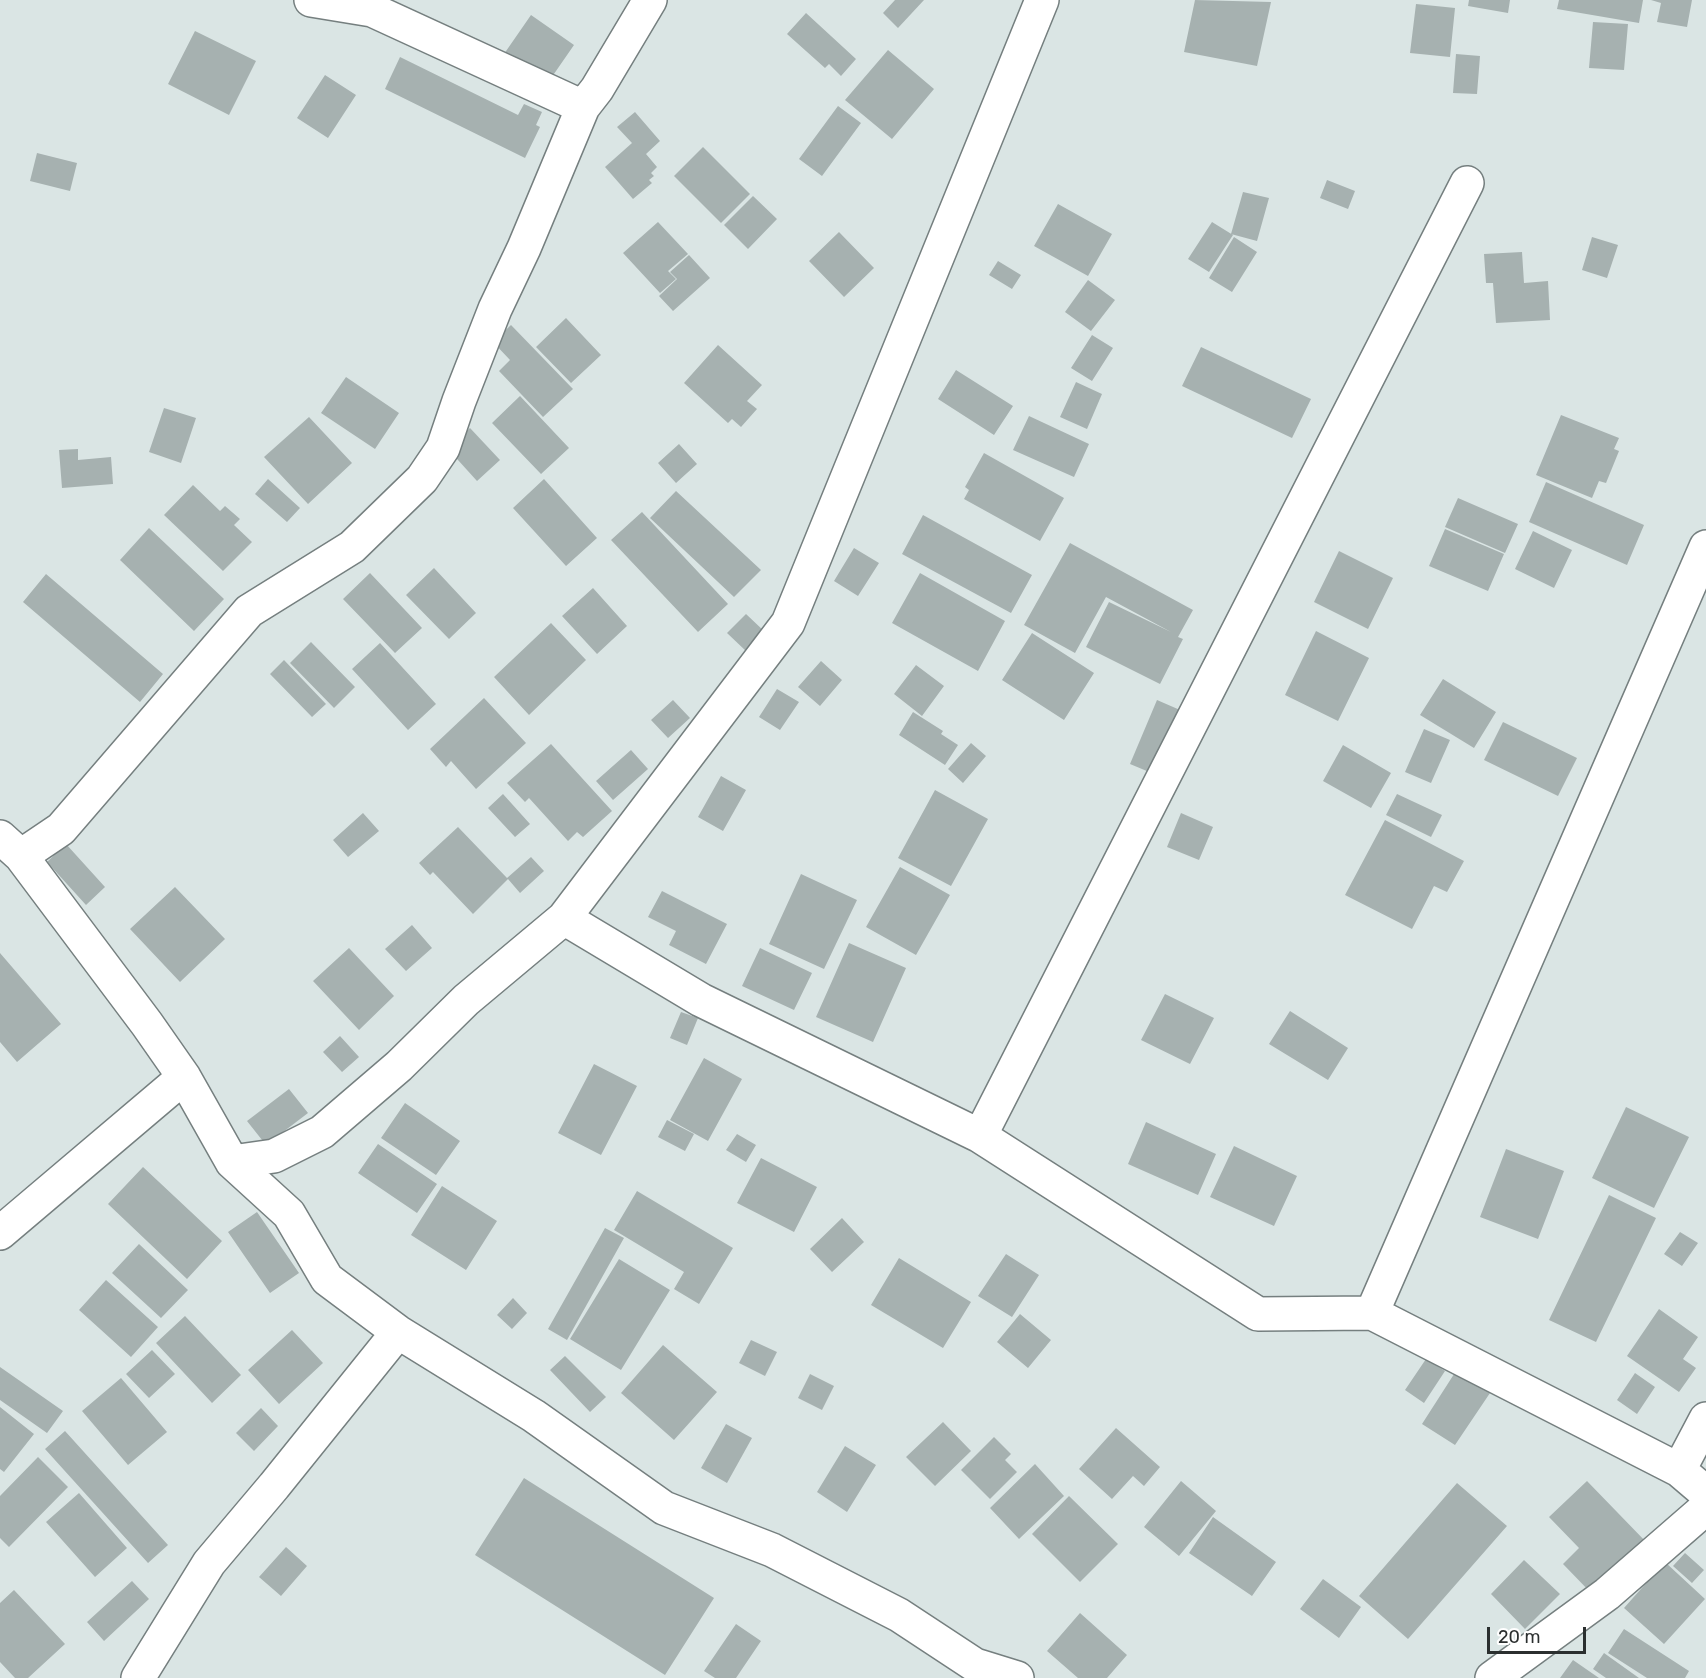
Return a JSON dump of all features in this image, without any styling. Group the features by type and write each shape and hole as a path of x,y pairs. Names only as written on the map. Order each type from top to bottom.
{"street":[{"path":"311,0 372,10 582,107"},
{"path":"289,1214 232,1162 184,1077 147,1024 10,847 61,829 249,611 352,547 422,479 443,448 495,309 524,248 582,107 597,89 650,0"},
{"path":"232,1162 274,1156 322,1132 399,1066 466,1000 564,918 788,622 1042,0"},
{"path":"980,1136 1467,183"},
{"path":"1372,1313 1706,548"},
{"path":"564,918 701,1000 980,1136 1258,1314 1372,1313 1679,1470 1706,1493"},
{"path":"0,1233 184,1077"},
{"path":"274,1156 289,1214 327,1279 398,1332 534,1416 664,1508 772,1550 899,1615 975,1665 1017,1678"},
{"path":"138,1678 209,1563 398,1332"},
{"path":"1679,1470 1706,1419"},
{"path":"1492,1678 1607,1594 1706,1508"}],"building":[{"path":"895,0 924,0 898,28 883,13"},
{"path":"1195,0 1271,2 1257,66 1184,52"},
{"path":"1469,0 1510,0 1508,13 1468,6"},
{"path":"1559,0 1643,0 1639,23 1557,9"},
{"path":"1651,0 1692,0 1687,27 1657,22 1661,3"},
{"path":"1416,4 1455,8 1450,57 1410,53"},
{"path":"806,13 856,59 841,76 829,64 825,68 787,34"},
{"path":"531,15 574,45 547,84 504,54"},
{"path":"1593,22 1628,24 1624,70 1589,68"},
{"path":"195,31 256,61 229,115 168,84"},
{"path":"888,50 934,89 892,139 845,100"},
{"path":"1456,54 1480,56 1477,94 1453,93"},
{"path":"400,57 518,115 524,104 542,112 536,125 540,127 525,158 385,89"},
{"path":"325,75 356,95 328,138 297,118"},
{"path":"838,106 861,123 822,176 799,159"},
{"path":"635,112 660,141 646,154 657,167 651,173 654,176 649,180 652,183 633,199 605,167 632,143 617,127"},
{"path":"703,147 750,194 721,223 674,176"},
{"path":"37,153 77,163 70,191 30,181"},
{"path":"1327,180 1355,191 1348,209 1320,198"},
{"path":"1243,192 1269,198 1257,241 1231,234"},
{"path":"753,196 777,219 748,249 724,225"},
{"path":"1058,204 1112,234 1088,276 1034,246"},
{"path":"658,222 688,254 668,271 676,279 660,293 623,253"},
{"path":"1212,222 1233,235 1209,272 1188,259"},
{"path":"839,232 874,268 844,297 809,261"},
{"path":"1234,237 1257,252 1232,292 1209,278"},
{"path":"1592,237 1618,245 1607,278 1582,270"},
{"path":"1522,252 1524,283 1548,281 1550,320 1496,323 1493,283 1486,283 1484,254"},
{"path":"689,255 710,278 673,311 659,296 677,279 670,272"},
{"path":"998,261 1021,275 1012,289 989,275"},
{"path":"1088,280 1115,300 1091,331 1065,312"},
{"path":"566,318 601,355 571,383 536,347"},
{"path":"511,325 573,389 543,417 499,371 510,360 493,342"},
{"path":"1092,335 1113,348 1092,381 1071,368"},
{"path":"718,345 762,385 747,401 757,409 741,427 732,419 728,423 684,383"},
{"path":"1201,347 1311,399 1292,438 1182,386"},
{"path":"956,370 1013,406 994,435 938,399"},
{"path":"346,377 399,413 375,449 321,413"},
{"path":"1076,382 1102,394 1087,429 1060,417"},
{"path":"520,396 569,448 541,474 492,423"},
{"path":"164,408 196,418 181,463 149,452"},
{"path":"1561,415 1619,438 1614,449 1619,451 1606,483 1599,481 1592,498 1536,475"},
{"path":"1029,416 1089,444 1074,477 1013,450"},
{"path":"309,417 352,463 308,504 264,457"},
{"path":"470,428 500,460 477,481 448,449"},
{"path":"679,444 697,464 676,483 658,463"},
{"path":"78,449 78,460 111,457 113,484 62,488 59,450"},
{"path":"984,453 1064,498 1040,541 964,499 969,490 965,487"},
{"path":"268,479 300,508 287,522 255,494"},
{"path":"544,479 597,538 566,566 513,508"},
{"path":"1546,482 1644,525 1627,565 1529,522"},
{"path":"193,485 220,511 225,506 240,519 234,525 252,542 223,571 164,515"},
{"path":"676,491 761,570 734,597 650,518"},
{"path":"1458,498 1518,524 1505,553 1445,527"},
{"path":"642,512 728,604 698,632 611,540"},
{"path":"923,515 1032,575 1011,613 902,554"},
{"path":"149,528 224,599 194,631 120,560"},
{"path":"1445,529 1504,554 1488,591 1429,566"},
{"path":"1533,531 1572,550 1554,588 1515,569"},
{"path":"1070,543 1193,610 1178,637 1183,639 1160,684 1086,647 1109,602 1171,632 1106,597 1075,653 1024,625"},
{"path":"854,548 879,563 858,596 834,581"},
{"path":"1339,551 1393,578 1368,629 1314,602"},
{"path":"434,568 476,613 449,639 406,595"},
{"path":"370,573 422,628 395,653 343,599"},
{"path":"920,573 1005,621 978,671 892,623"},
{"path":"46,574 163,674 140,702 23,602"},
{"path":"593,588 627,626 597,654 562,616"},
{"path":"746,614 765,632 747,652 727,633"},
{"path":"551,623 586,660 529,715 494,677"},
{"path":"1316,631 1369,658 1338,721 1285,695"},
{"path":"1032,633 1094,673 1064,720 1002,680"},
{"path":"311,642 355,687 334,708 290,663"},
{"path":"380,643 436,704 408,730 352,669"},
{"path":"284,660 326,704 312,717 270,674"},
{"path":"821,661 842,680 820,706 798,687"},
{"path":"916,665 944,686 922,716 894,694"},
{"path":"1443,679 1496,712 1474,748 1420,715"},
{"path":"777,689 799,702 780,730 759,717"},
{"path":"484,698 526,743 476,789 451,761 446,767 430,749"},
{"path":"673,700 690,718 668,738 651,720"},
{"path":"1157,700 1180,710 1154,774 1130,764"},
{"path":"913,712 943,731 941,734 958,745 945,765 899,735"},
{"path":"1503,722 1577,758 1558,796 1484,760"},
{"path":"1424,729 1450,740 1431,783 1405,772"},
{"path":"971,743 986,756 963,783 948,769"},
{"path":"551,744 612,811 583,837 577,832 568,841 529,798 525,802 507,783"},
{"path":"1343,745 1391,773 1371,808 1323,781"},
{"path":"631,750 648,769 613,800 596,781"},
{"path":"721,776 746,790 723,831 698,817"},
{"path":"935,790 988,819 951,886 898,858"},
{"path":"503,794 530,824 515,837 488,808"},
{"path":"1397,794 1442,815 1431,837 1386,815"},
{"path":"363,813 379,831 348,857 333,840"},
{"path":"1181,813 1213,827 1199,860 1167,847"},
{"path":"1385,820 1464,861 1447,892 1434,886 1412,929 1345,895"},
{"path":"458,827 507,878 531,857 544,871 520,893 508,879 473,914 433,872 430,875 419,863"},
{"path":"66,844 105,887 86,905 47,862"},
{"path":"900,867 950,895 916,955 866,927"},
{"path":"801,874 857,900 824,969 769,944"},
{"path":"175,887 225,939 180,982 130,929"},
{"path":"662,891 727,924 706,964 669,945 676,931 648,917"},
{"path":"412,925 432,948 406,971 385,949"},
{"path":"849,943 906,968 873,1042 816,1017"},
{"path":"349,948 394,996 359,1030 313,981"},
{"path":"760,948 812,973 794,1010 742,986"},
{"path":"0,953 61,1024 17,1062 0,1042"},
{"path":"1165,994 1214,1018 1190,1064 1141,1040"},
{"path":"1290,1011 1348,1048 1328,1080 1269,1044"},
{"path":"681,1012 698,1018 687,1045 670,1038"},
{"path":"340,1036 359,1057 342,1072 323,1052"},
{"path":"704,1058 742,1079 708,1141 670,1120"},
{"path":"594,1064 637,1086 601,1155 558,1133"},
{"path":"289,1089 308,1113 266,1145 247,1121"},
{"path":"405,1103 460,1141 436,1175 381,1138"},
{"path":"1626,1107 1689,1137 1654,1208 1592,1178"},
{"path":"667,1120 694,1134 685,1151 658,1137"},
{"path":"1146,1122 1216,1154 1198,1195 1128,1164"},
{"path":"737,1134 756,1145 746,1162 726,1150"},
{"path":"378,1144 437,1184 417,1213 358,1173"},
{"path":"1234,1146 1297,1176 1274,1226 1210,1197"},
{"path":"1506,1149 1564,1171 1538,1239 1480,1217"},
{"path":"761,1158 817,1187 794,1232 737,1203"},
{"path":"143,1167 222,1241 187,1279 108,1204"},
{"path":"442,1186 497,1221 466,1270 411,1235"},
{"path":"637,1191 733,1248 699,1304 674,1289 684,1272 614,1230"},
{"path":"1609,1195 1656,1218 1596,1342 1549,1320"},
{"path":"257,1212 299,1273 270,1293 228,1232"},
{"path":"842,1218 864,1242 832,1272 810,1249"},
{"path":"605,1228 624,1238 567,1340 548,1329"},
{"path":"1680,1232 1698,1243 1682,1266 1664,1254"},
{"path":"139,1244 188,1290 161,1318 112,1273"},
{"path":"1006,1254 1039,1275 1012,1317 978,1296"},
{"path":"899,1258 971,1302 943,1348 871,1305"},
{"path":"619,1259 670,1290 621,1370 570,1339"},
{"path":"106,1280 158,1327 131,1357 79,1310"},
{"path":"513,1298 527,1313 512,1329 497,1315"},
{"path":"1659,1309 1698,1337 1683,1359 1696,1368 1679,1392 1627,1356"},
{"path":"1020,1314 1051,1340 1028,1368 997,1342"},
{"path":"185,1316 241,1375 212,1403 156,1343"},
{"path":"292,1330 323,1363 279,1404 248,1370"},
{"path":"751,1340 777,1352 765,1376 739,1363"},
{"path":"663,1345 717,1392 674,1440 621,1393"},
{"path":"152,1350 175,1374 149,1398 126,1374"},
{"path":"565,1356 606,1397 590,1412 550,1370"},
{"path":"1426,1359 1445,1371 1424,1403 1405,1390"},
{"path":"0,1367 63,1411 47,1433 0,1400"},
{"path":"1456,1371 1490,1393 1455,1445 1422,1424"},
{"path":"1635,1373 1655,1387 1637,1414 1617,1400"},
{"path":"810,1374 834,1386 822,1410 798,1398"},
{"path":"121,1378 167,1432 128,1465 82,1411"},
{"path":"0,1407 34,1434 4,1472 0,1469"},
{"path":"261,1408 278,1426 254,1451 236,1433"},
{"path":"943,1422 971,1451 935,1486 906,1457"},
{"path":"726,1424 752,1438 727,1483 701,1468"},
{"path":"1116,1428 1160,1467 1144,1486 1133,1476 1112,1499 1079,1469"},
{"path":"65,1431 168,1545 148,1563 45,1449"},
{"path":"994,1437 1011,1454 1005,1460 1017,1472 990,1499 961,1470"},
{"path":"845,1446 876,1465 847,1512 817,1492"},
{"path":"38,1457 68,1487 9,1547 0,1538 0,1496"},
{"path":"1035,1464 1064,1496 1019,1539 990,1508"},
{"path":"524,1478 714,1598 665,1675 475,1555"},
{"path":"1181,1481 1216,1511 1179,1556 1144,1527"},
{"path":"1587,1481 1648,1544 1594,1596 1563,1564 1579,1548 1549,1517"},
{"path":"1457,1483 1507,1526 1408,1639 1359,1596"},
{"path":"79,1493 127,1548 95,1577 46,1522"},
{"path":"1069,1496 1118,1544 1080,1582 1032,1534"},
{"path":"1213,1517 1276,1562 1252,1596 1189,1553"},
{"path":"286,1547 307,1566 281,1596 259,1577"},
{"path":"1685,1553 1704,1570 1692,1583 1673,1566"},
{"path":"1524,1560 1560,1594 1525,1629 1491,1594"},
{"path":"1665,1562 1705,1599 1664,1644 1624,1608"},
{"path":"1323,1579 1361,1607 1339,1638 1300,1609"},
{"path":"132,1581 149,1599 104,1641 87,1622"},
{"path":"14,1590 65,1644 28,1678 15,1678 0,1662 0,1603"},
{"path":"1080,1613 1127,1655 1107,1678 1078,1678 1047,1651"},
{"path":"736,1624 761,1641 736,1678 715,1678 704,1671"},
{"path":"1624,1629 1689,1671 1685,1678 1647,1678 1608,1653"},
{"path":"1604,1653 1639,1678 1606,1678 1593,1669"},
{"path":"1573,1660 1599,1678 1560,1678"}]}
